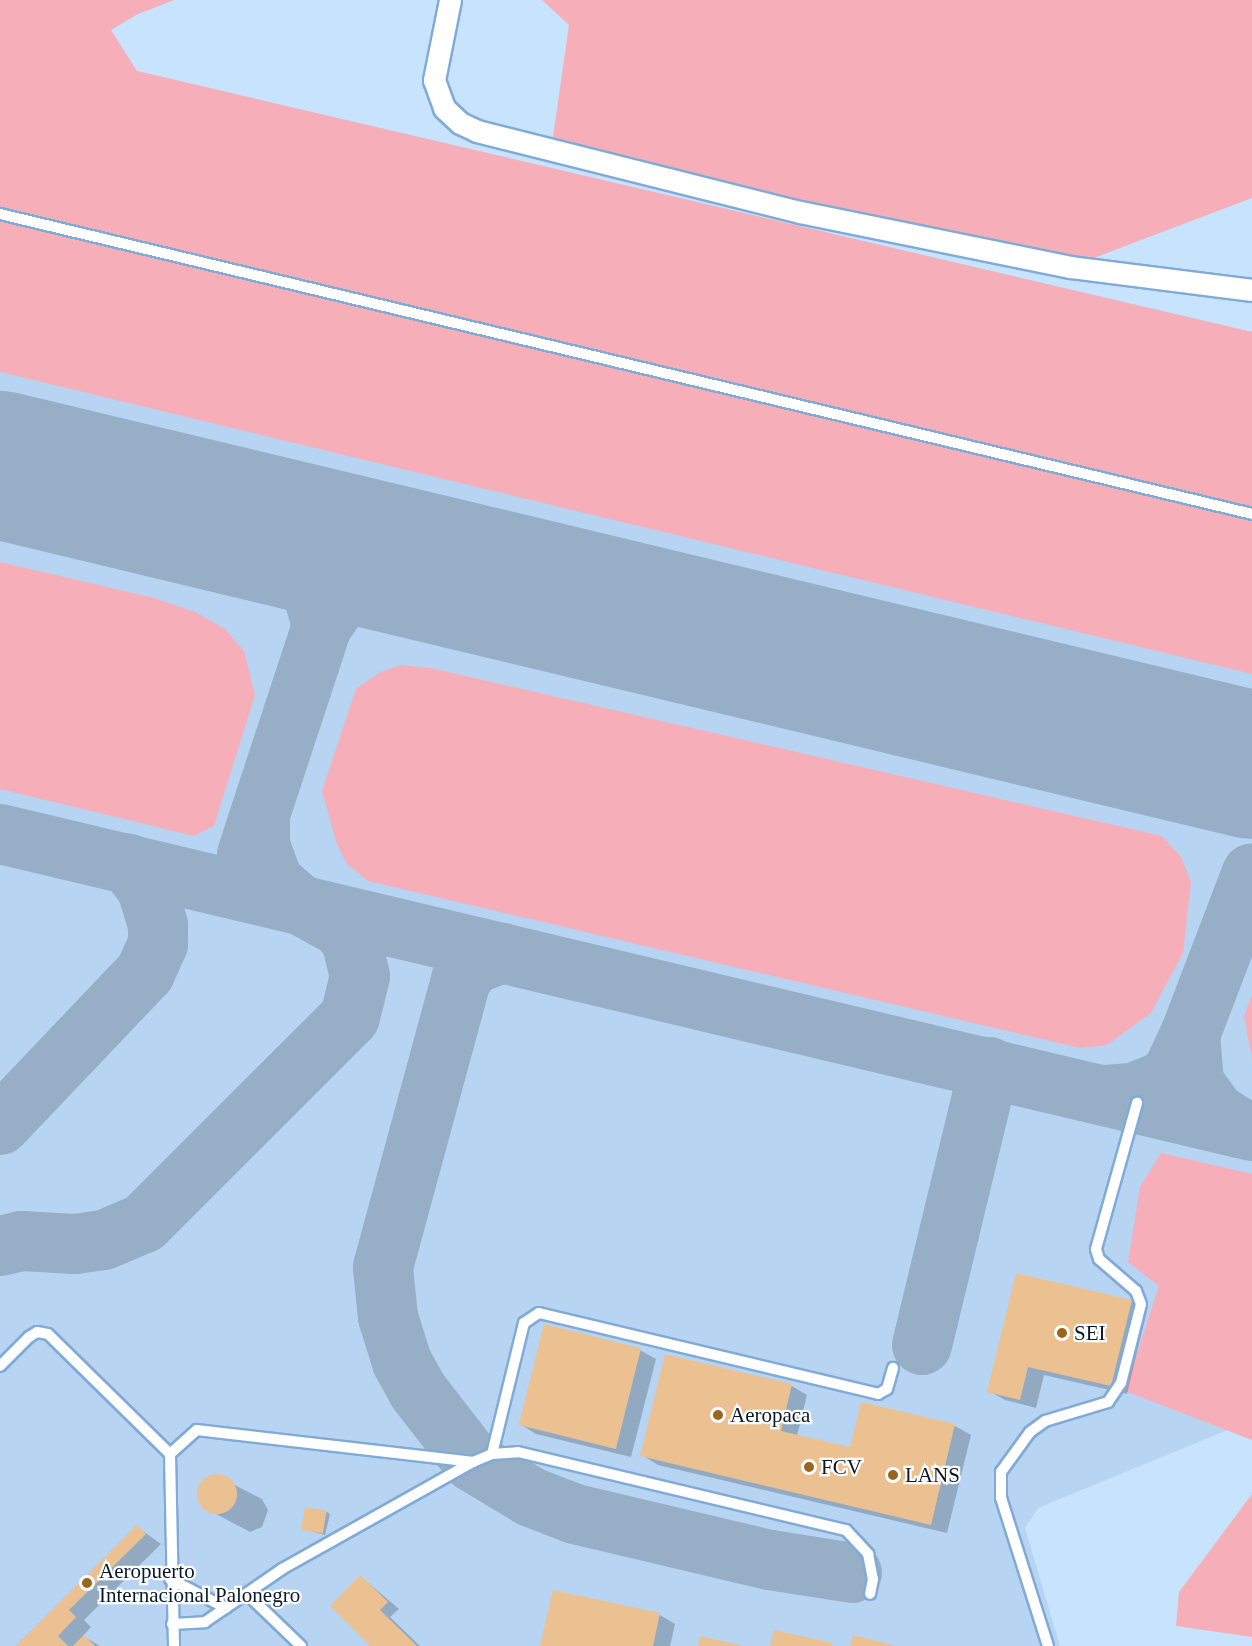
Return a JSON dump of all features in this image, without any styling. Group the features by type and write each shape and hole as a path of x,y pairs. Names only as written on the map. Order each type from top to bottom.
{"street":[{"path":"450,0 434,80 444,108 460,123 477,131 800,212 1070,267 1252,290"}],"lane":[{"path":"0,214 1252,514"},
{"path":"1048,1646 1001,1498 1000,1472 1030,1432 1045,1421 1108,1402 1121,1383 1141,1304 1136,1291 1099,1259 1096,1249 1137,1103"},
{"path":"492,1454 524,1323 539,1313 878,1394 887,1389 892,1368"},
{"path":"0,1366 29,1336 37,1332 48,1334 170,1454 170,1579 174,1646"},
{"path":"170,1454 197,1430 206,1428 473,1462"},
{"path":"172,1624 205,1622 312,1551 473,1462 492,1454 518,1452 846,1530 868,1554 873,1579 870,1594"},
{"path":"170,1579 226,1608"},
{"path":"247,1594 302,1646"}],"shaded area":[{"path":"0,0 174,0 138,14 111,30 137,71 1252,332 1252,674 0,372"},
{"path":"542,0 1252,0 1252,198 1070,267 551,151 569,25"},
{"name":"Aeropuerto Internacional Palonegro","path":"0,39 1252,332 1252,1440 1230,1429 1038,1508 1025,1528 1060,1646 0,1646"},
{"path":"0,562 154,598 195,612 225,629 244,651 255,695 214,826 194,836 0,789"},
{"path":"400,665 431,668 1162,836 1181,857 1191,882 1183,953 1151,1013 1107,1045 1080,1048 368,881 346,863 336,841 322,791 356,689 379,673"},
{"path":"1252,994 1252,1060 1244,1016"},
{"path":"1161,1153 1252,1174 1252,1440 1125,1391 1159,1286 1128,1262 1140,1187"},
{"path":"1252,1494 1252,1637 1176,1626 1179,1592"}],"building":[{"name":"SEI","path":"1016,1273 1132,1300 1111,1386 1028,1367 1020,1400 987,1392"},
{"path":"544,1324 641,1348 616,1449 519,1425"},
{"path":"665,1354 792,1384 781,1431 850,1447 861,1402 955,1424 931,1525 640,1456"},
{"path":"217,1474 231,1480 237,1494 231,1508 217,1514 203,1508 197,1494 203,1480"},
{"path":"305,1507 327,1511 323,1533 301,1530"},
{"name":"Aeropuerto Internacional Palonegro","path":"137,1525 146,1534 69,1610 76,1617 58,1636 68,1646 16,1646"},
{"path":"360,1575 388,1602 380,1610 417,1646 370,1646 330,1606"},
{"path":"553,1590 660,1613 653,1646 540,1646"},
{"path":"774,1630 832,1643 831,1646 770,1646"},
{"name":"Aeropuerto Internacional Palonegro","path":"84,1635 95,1646 73,1646"},
{"path":"853,1635 893,1645 893,1646 850,1646"},
{"path":"700,1636 740,1645 740,1646 698,1646"}],"taxiway":[{"path":"206,514 270,543 288,558 310,583 322,626 339,602 371,584 402,571 430,567"},
{"path":"247,854 322,626"},
{"path":"1208,754 1231,770 1252,807"},
{"path":"0,1246 21,1241 75,1244 104,1240 144,1223 350,1017 360,976 351,941 342,928 299,904 273,881 260,846 260,816"},
{"path":"0,834 1252,1131"},
{"path":"0,1125 145,973 158,944 158,925 147,888 128,864"},
{"path":"1190,1035 1252,873"},
{"path":"503,953 473,964 461,980 383,1268 388,1317 402,1362 418,1391 473,1462 531,1497 575,1514 770,1560 852,1573"},
{"path":"1105,1095 1133,1093 1163,1081 1173,1071 1190,1035 1194,1083 1216,1113 1239,1128"},
{"path":"922,1345 989,1067"}],"runway":[{"path":"0,465 1252,765"}],"place":[{"name":"SEI","path":"1062,1333"},
{"name":"Aeropaca","path":"718,1415"},
{"name":"FCV","path":"809,1467"},
{"name":"LANS","path":"893,1475"},
{"name":"Aeropuerto Internacional Palonegro","path":"87,1583"}]}
